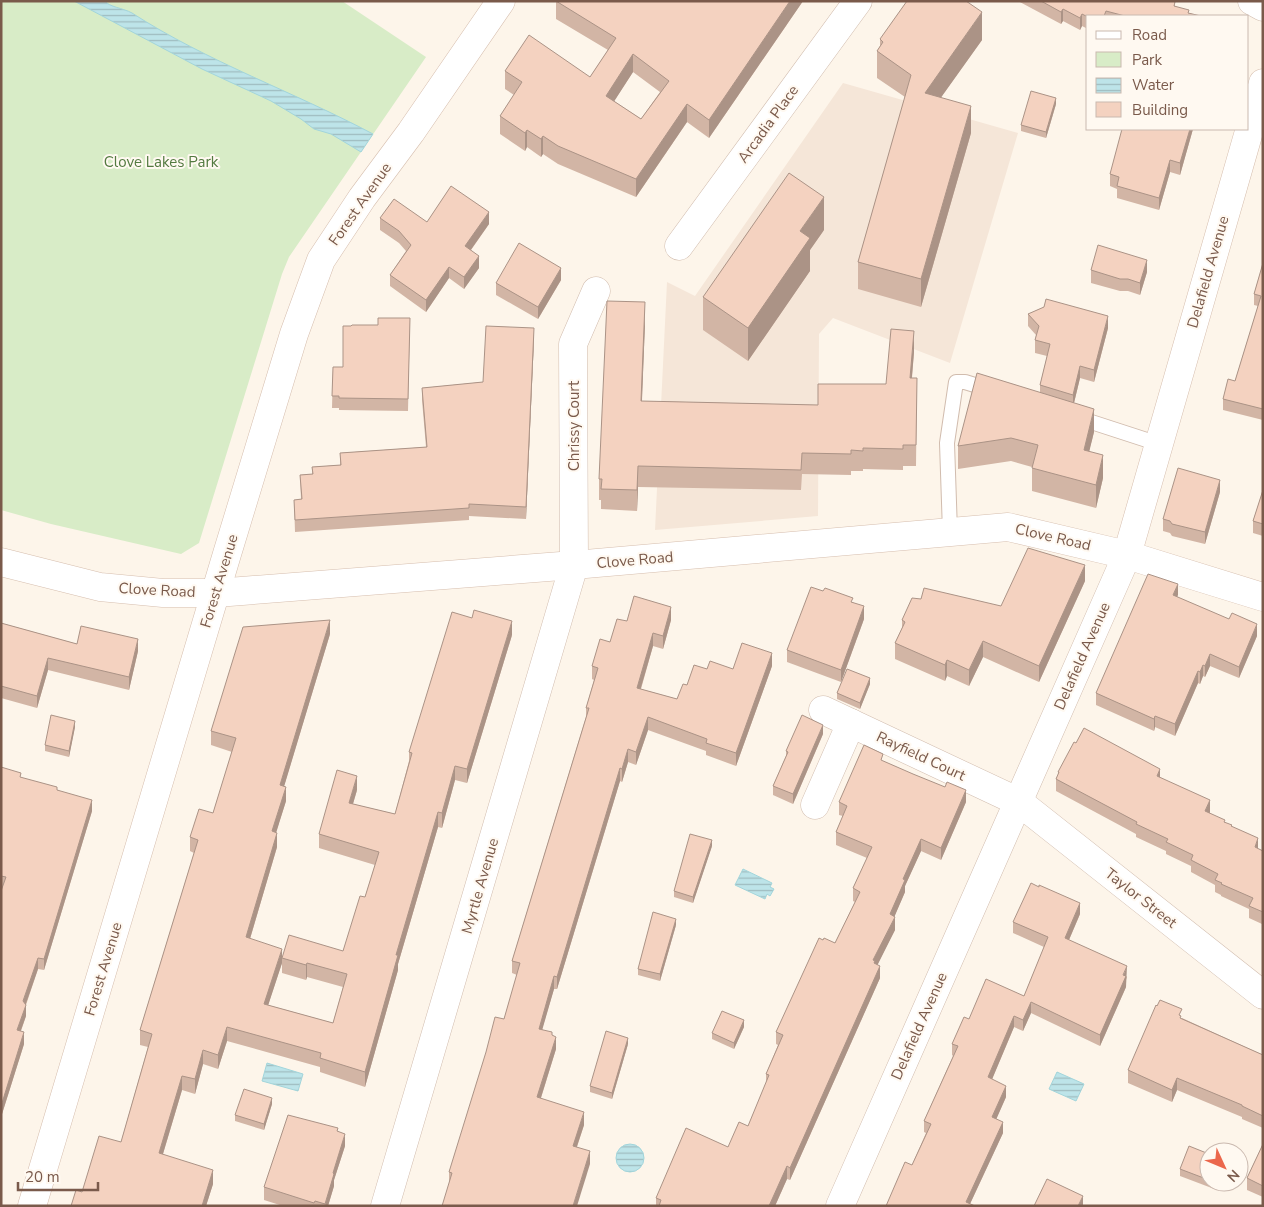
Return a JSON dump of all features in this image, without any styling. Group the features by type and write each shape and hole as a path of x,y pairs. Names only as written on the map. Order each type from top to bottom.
{"street":[{"name":"Forest Avenue","path":"32,1206 294,334 321,260 362,198 411,132 501,1"},
{"name":"Arcadia Place","path":"679,246 858,1"},
{"path":"1252,1 1263,7"},
{"name":"Delafield Avenue","path":"840,1206 1127,555 1263,83"},
{"name":"Chrissy Court","path":"574,565 574,344 596,291"},
{"name":"Clove Road","path":"1,562 100,587 163,593 216,592 574,565 1008,527 1127,555 1263,597"},
{"name":"Myrtle Avenue","path":"385,1206 574,565"},
{"name":"Rayfield Court","path":"823,710 1019,802"},
{"path":"815,805 851,723"},
{"name":"Taylor Street","path":"1019,802 1263,995"}],"lane":[{"path":"950,532 947,443 956,382 965,382 1002,394"},
{"path":"1067,414 1159,444"}],"shaded area":[{"path":"843,83 1018,133 950,363 833,318 819,334 818,516 655,530 667,282 695,296"}],"green space":[{"name":"Clove Lakes Park","path":"1,1 342,1 426,57 289,257 282,274 199,543 181,554 51,524 1,510"}],"water":[{"path":"74,1 105,1 110,5 128,11 191,47 373,134 361,152 331,134 314,129 271,101 202,69"},
{"path":"743,869 772,883 770,887 774,889 770,896 767,894 765,899 735,885"},
{"path":"267,1063 303,1074 298,1091 262,1081"},
{"path":"1057,1072 1084,1084 1076,1101 1049,1089"},
{"path":"630,1144 640,1148 644,1158 640,1168 630,1172 620,1168 616,1158 620,1148"}],"building":[{"path":"556,1 790,1 709,120 687,104 636,179 558,146 543,136 541,139 527,130 525,133 500,116 522,82 505,71 529,35 590,77 616,38","holes":["633,54 669,81 641,119 606,96"]},
{"path":"907,1 966,1 982,12 925,93 971,106 921,279 858,262 911,75 877,51 883,42 880,39"},
{"path":"1041,1 1173,1 1175,2 1174,6 1189,10 1188,13 1197,15 1121,15 1106,11 1104,15 1086,16 1082,14 1080,18 1063,9 1061,12"},
{"path":"1031,91 1056,98 1046,132 1021,125"},
{"path":"1122,130 1190,130 1180,163 1170,160 1159,198 1117,186 1119,177 1110,174"},
{"path":"789,173 824,197 800,231 810,238 748,328 703,297"},
{"path":"451,186 489,212 465,246 479,256 464,277 449,267 426,300 390,275 411,245 399,231 380,218 394,199 427,222"},
{"path":"519,243 561,268 538,307 496,283"},
{"path":"1098,245 1147,260 1140,283 1091,270"},
{"path":"1263,263 1263,409 1223,399 1228,379 1235,381 1261,296 1254,294"},
{"path":"1046,299 1108,316 1094,370 1080,366 1073,395 1040,385 1050,344 1035,340 1039,326 1028,314 1044,307"},
{"path":"607,301 645,302 641,401 818,405 818,384 886,384 891,329 914,331 910,378 917,378 916,445 903,445 903,449 863,448 863,451 851,450 851,454 802,453 801,470 638,466 637,490 601,489 602,479 599,479"},
{"path":"378,318 410,318 408,399 339,398 339,396 332,396 333,367 343,367 343,326 378,325"},
{"path":"486,326 534,328 526,507 469,504 469,508 295,520 294,500 302,499 300,475 313,474 312,467 341,465 340,453 427,447 422,388 483,382"},
{"path":"977,373 1094,409 1084,450 1103,455 1096,485 1032,468 1038,445 1011,438 958,446"},
{"path":"1178,468 1220,480 1205,532 1172,524 1170,521 1163,519"},
{"path":"1263,490 1263,524 1253,521"},
{"path":"1028,548 1085,565 1039,666 983,641 969,670 947,660 945,665 895,643 905,622 902,620 912,598 921,599 924,588 1001,606"},
{"path":"1148,574 1178,584 1173,595 1229,619 1232,613 1257,624 1239,667 1210,654 1205,666 1203,665 1200,672 1198,671 1175,724 1155,716 1154,719 1096,693"},
{"path":"811,587 823,591 825,588 853,598 851,602 864,606 841,670 787,650"},
{"path":"634,596 671,607 663,636 653,633 637,688 677,699 683,684 687,685 694,665 707,669 710,661 733,669 742,643 772,653 736,753 706,743 707,739 648,717 636,752 628,749 622,769 620,768 557,977 554,976 539,1029 552,1032 552,1035 556,1037 537,1097 584,1112 573,1146 590,1151 573,1206 442,1206 452,1173 449,1172 495,1017 504,1019 520,963 512,961 589,708 586,708 598,668 592,666 600,639 610,642 617,619 627,621"},
{"path":"474,610 512,621 467,769 455,766 442,813 438,812 396,955 398,955 365,1072 320,1058 321,1053 227,1027 218,1055 203,1050 195,1079 182,1076 159,1153 213,1170 202,1206 71,1206 76,1190 82,1192 99,1136 121,1142 152,1034 140,1030 198,840 190,837 199,809 213,813 236,738 211,731 243,627 330,620 280,785 286,787 272,831 277,833 246,937 282,949 264,1004 333,1023 347,974 282,958 289,935 343,951 360,896 365,897 379,852 319,834 337,770 357,776 349,803 395,814 412,753 409,752 452,612 472,618"},
{"path":"1,623 77,644 81,626 138,639 129,677 48,658 37,696 1,686"},
{"path":"847,669 870,678 860,703 837,693"},
{"path":"51,715 75,721 69,751 45,745"},
{"path":"802,715 823,725 793,794 773,786"},
{"path":"1084,728 1160,769 1157,776 1210,800 1205,811 1225,820 1224,822 1231,826 1258,838 1255,847 1263,851 1263,912 1249,906 1253,898 1215,880 1218,874 1191,860 1193,855 1166,842 1168,839 1136,824 1137,822 1056,779 1074,742 1076,743"},
{"path":"864,745 883,754 881,760 945,787 947,782 966,790 941,848 921,839 890,914 895,917 873,960 875,961 874,963 880,966 790,1168 787,1166 769,1206 659,1206 661,1200 656,1198 686,1128 728,1147 739,1122 748,1126 769,1075 766,1074 783,1035 776,1032 819,938 835,943 860,892 853,888 872,847 836,832 847,806 839,802"},
{"path":"1,767 21,773 20,777 57,787 57,790 92,800 44,959 38,958 23,1001 26,1005 17,1030 24,1032 2,1103 1,891 6,877 1,876"},
{"path":"690,834 712,840 693,897 674,891"},
{"path":"1031,883 1080,903 1065,938 1127,966 1123,975 1126,976 1100,1035 1031,1002 1023,1020 1014,1016 988,1077 1006,1086 992,1117 1003,1122 966,1202 975,1206 886,1206 905,1162 912,1165 931,1124 924,1121 958,1046 952,1044 964,1017 969,1019 986,979 1024,996 1048,937 1013,922"},
{"path":"653,912 676,919 660,974 638,969"},
{"path":"1160,1000 1182,1009 1179,1015 1181,1016 1180,1018 1263,1055 1263,1116 1242,1105 1177,1078 1172,1090 1128,1070 1156,1005"},
{"path":"722,1011 744,1020 734,1043 712,1033"},
{"path":"606,1031 628,1038 612,1093 590,1086"},
{"path":"244,1089 272,1098 264,1124 235,1115"},
{"path":"288,1115 338,1128 337,1131 345,1134 325,1204 315,1201 314,1203 264,1187"},
{"path":"1263,1144 1263,1186 1249,1179 1249,1174"},
{"path":"1189,1146 1199,1150 1199,1176 1180,1169"},
{"path":"1047,1179 1083,1196 1078,1206 1034,1206"}]}
